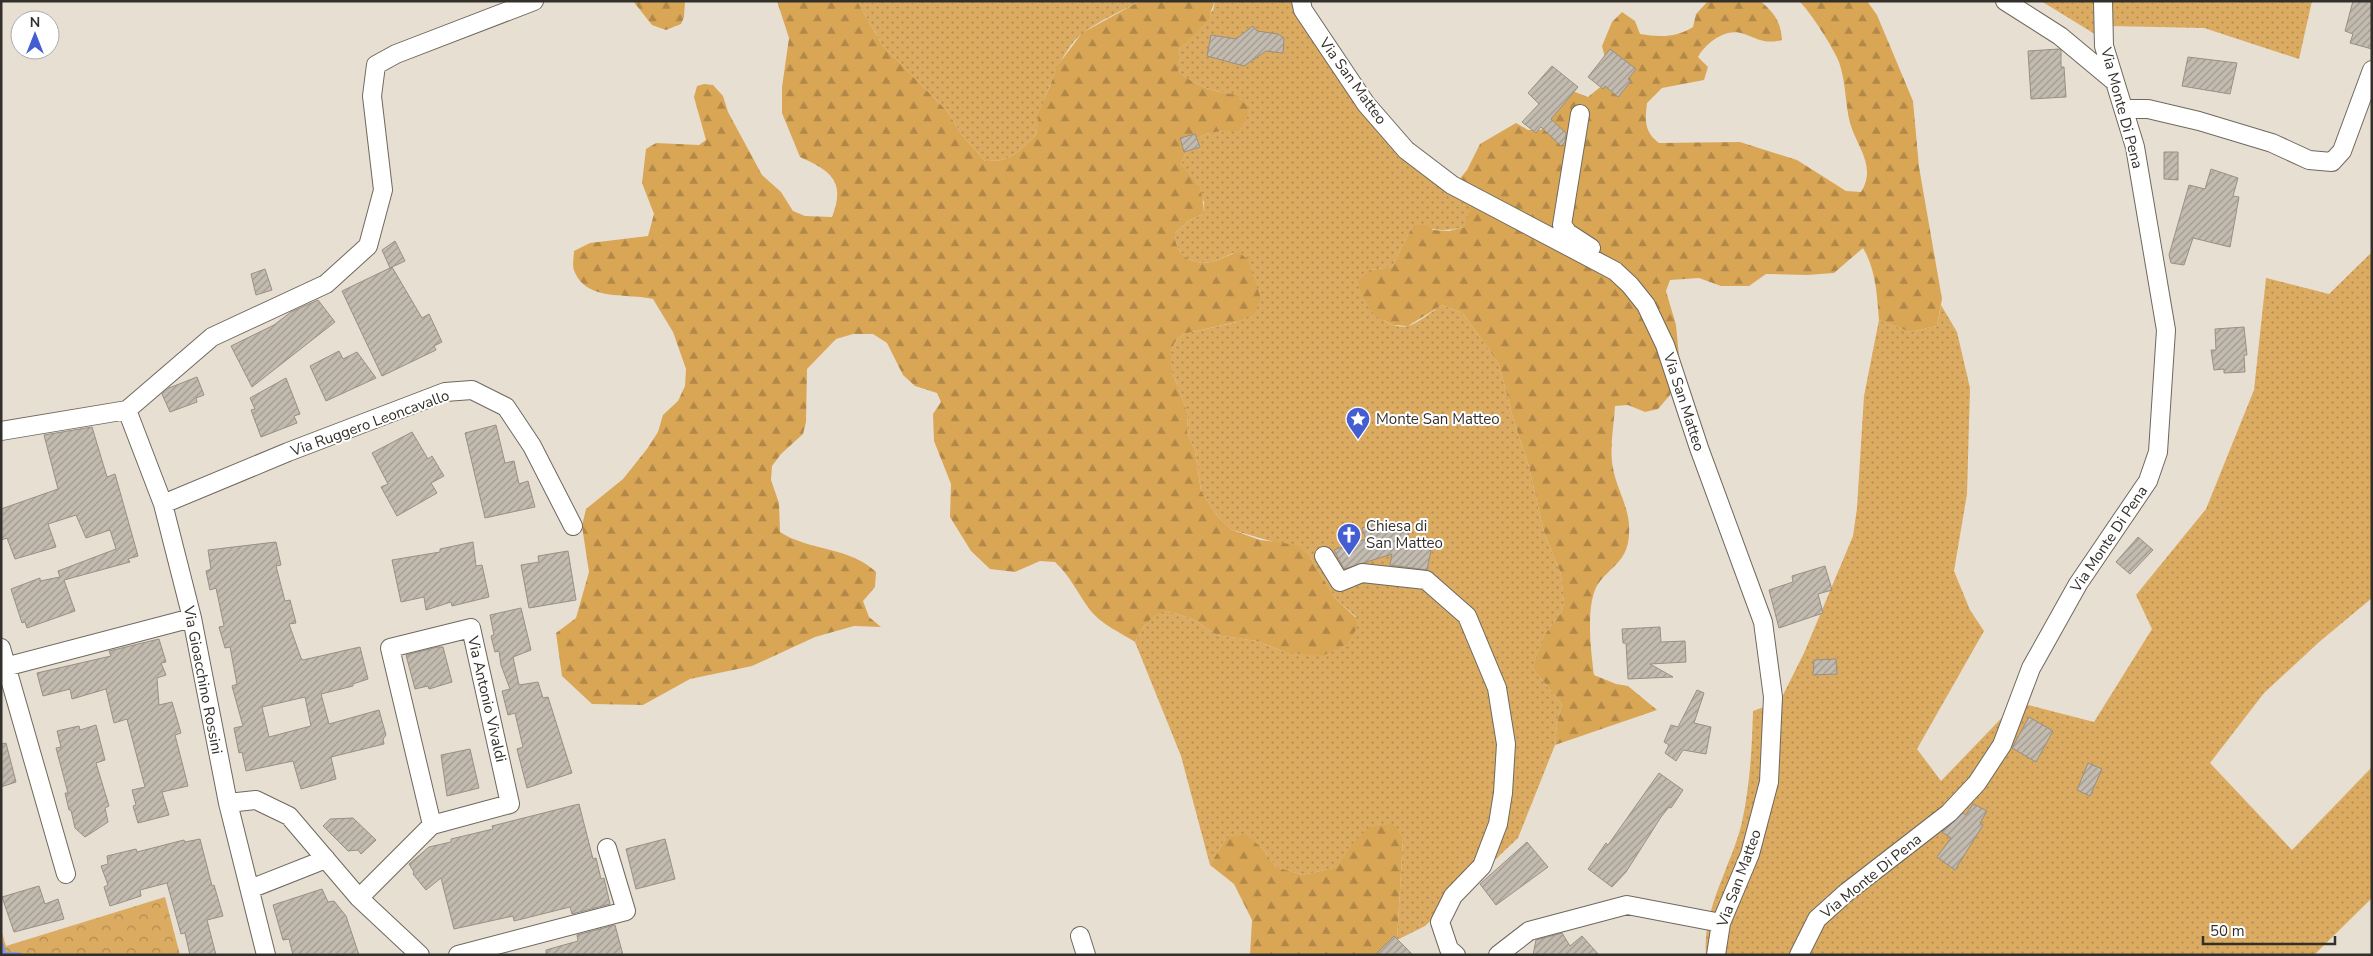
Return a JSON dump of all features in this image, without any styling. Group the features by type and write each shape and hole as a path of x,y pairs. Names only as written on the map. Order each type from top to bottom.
{"street":[{"path":"1,431 127,410 212,337 326,284 368,246 383,190 372,96 376,65 396,54 534,1"},
{"name":"Via San Matteo","path":"1301,1 1304,10 1366,104 1406,150 1452,185 1615,271 1646,305 1665,345 1699,448 1763,622 1773,697 1769,782 1750,854 1721,923 1716,955"},
{"path":"2005,1 2060,36 2114,81"},
{"name":"Via Monte Di Pena","path":"1800,955 1817,919 1847,892 1949,814 1977,783 2002,745 2032,668 2078,584 2148,481 2158,452 2166,330 2135,147 2125,109 2114,81 2104,46 2103,1"},
{"path":"2125,109 2148,109 2199,121 2272,143 2309,160 2332,162 2342,151 2372,70"},
{"path":"1580,114 1562,225 1568,233 1602,255 1615,271"},
{"name":"Via Ruggero Leoncavallo","path":"163,504 288,452 445,392 472,390 506,407 532,446 572,526"},
{"name":"Via Gioacchino Rossini","path":"127,410 163,504 192,618 228,803 266,955"},
{"path":"1324,556 1340,582 1362,573 1375,574 1426,580 1442,592 1467,616 1497,688 1506,744 1503,792 1498,824 1482,866 1453,896 1440,922 1449,949 1456,955"},
{"path":"66,874 3,660 192,618"},
{"name":"Via Antonio Vivaldi","path":"359,898 432,825 510,804 471,628 390,648 432,825"},
{"path":"228,803 256,800 289,816 359,898 420,955"},
{"path":"458,955 626,911 607,848"},
{"path":"250,889 326,860"},
{"path":"1498,955 1529,932 1627,905 1721,923"},
{"path":"1080,936 1086,955"}],"green space":[{"path":"633,1 685,1 684,17 681,24 666,30 652,25"},
{"path":"777,1 857,1 882,45 947,111 962,135 985,161 994,161 1014,155 1036,135 1039,113 1058,65 1082,33 1140,1 1215,1 1207,21 1178,50 1178,70 1190,80 1204,87 1235,94 1248,107 1247,119 1238,131 1210,133 1196,139 1186,153 1181,164 1201,192 1203,214 1188,221 1175,233 1175,240 1177,247 1185,256 1197,262 1211,262 1240,253 1248,260 1261,299 1254,314 1236,322 1183,334 1175,342 1171,351 1171,369 1188,414 1187,432 1195,451 1201,491 1218,517 1232,530 1260,540 1297,545 1310,557 1335,598 1356,618 1357,628 1347,644 1322,656 1285,652 1257,641 1216,635 1195,620 1168,611 1157,613 1144,626 1135,642 1105,624 1090,610 1066,574 1055,562 1040,561 1015,572 990,569 971,551 950,517 951,484 934,441 933,414 941,402 937,393 915,386 903,375 887,343 873,334 853,334 836,339 807,369 806,422 803,434 781,454 772,466 771,480 779,503 780,532 804,543 855,558 876,572 875,587 863,601 869,617 881,627 854,626 815,637 752,666 690,679 643,705 592,704 562,676 556,633 576,618 589,572 582,526 586,509 623,479 647,449 658,432 663,415 678,401 685,386 686,369 673,332 653,299 597,292 587,287 574,270 574,251 590,243 648,236 654,214 642,183 646,149 656,143 699,145 706,140 694,97 697,86 704,84 713,85 723,96 728,112 762,175 781,192 793,211 805,216 832,217 836,205 837,194 833,179 820,167 800,157 782,113 782,87 789,38"},
{"path":"857,1 1140,1 1097,24 1074,41 1066,52 1052,80 1046,95 1036,135 1014,155 1002,160 985,161 962,135 947,111 882,45"},
{"path":"1215,1 1301,1 1391,129 1481,198 1464,227 1438,230 1413,225 1392,267 1370,270 1363,299 1382,319 1401,327 1417,322 1442,305 1463,313 1499,364 1513,418 1529,467 1544,532 1561,574 1564,602 1562,611 1546,633 1538,675 1562,704 1557,724 1555,745 1518,838 1425,926 1397,940 1403,838 1350,846 1339,867 1303,875 1276,867 1261,847 1226,838 1210,865 1181,756 1135,642 1144,626 1157,612 1168,611 1195,620 1216,635 1257,641 1285,652 1356,617 1335,598 1310,557 1277,543 1232,530 1218,517 1201,491 1195,451 1187,432 1188,414 1171,369 1171,351 1175,342 1183,334 1237,322 1233,253 1219,260 1204,263 1197,262 1185,257 1177,247 1175,240 1175,233 1188,221 1203,214 1204,202 1181,164 1186,153 1196,139 1202,135 1238,131 1235,94 1204,87 1190,80 1178,70 1178,50 1213,10"},
{"path":"1708,1 1760,1 1776,18 1782,40 1759,40 1737,32 1724,35 1711,42 1698,57 1708,67 1704,80 1662,88 1647,103 1646,120 1648,130 1654,139 1659,143 1740,142 1797,160 1846,191 1861,192 1867,174 1864,157 1850,123 1839,62 1821,30 1799,1 1867,1 1877,15 1913,101 1919,167 1942,299 1937,326 1910,332 1879,320 1871,265 1863,248 1834,273 1807,275 1766,274 1749,286 1721,286 1699,278 1670,280 1666,291 1676,325 1679,356 1678,370 1670,395 1658,409 1645,412 1628,405 1615,406 1612,460 1615,476 1628,516 1628,543 1622,557 1598,584 1591,603 1590,616 1594,675 1616,684 1628,686 1657,710 1555,745 1557,724 1562,704 1538,675 1534,665 1546,633 1562,611 1564,602 1561,574 1544,532 1529,467 1513,418 1499,364 1463,313 1442,305 1408,326 1393,325 1375,316 1363,299 1358,281 1370,270 1392,267 1413,225 1427,225 1433,230 1449,231 1464,227 1472,204 1458,181 1467,170 1480,144 1516,123 1528,130 1541,130 1562,93 1575,92 1588,97 1599,88 1611,82 1602,46 1612,22 1622,12 1635,21 1640,34 1667,36 1687,31 1693,27 1696,14"},
{"path":"2041,1 2312,1 2299,59 2204,28 2110,26 2098,36"},
{"path":"2372,252 2372,598 2318,643 2264,693 2210,763 2292,850 2372,767 2372,898 2314,955 1706,955 1706,938 1713,904 1737,838 1745,808 1750,766 1753,711 1780,701 1804,653 1853,536 1857,508 1864,396 1879,320 1910,332 1937,326 1941,305 1957,332 1970,388 1967,494 1954,571 1970,610 1984,631 1917,749 1941,781 2017,702 2094,722 2152,629 2136,595 2206,509 2254,390 2266,278 2329,294"},
{"path":"1393,824 1403,838 1397,940 1381,955 1250,955 1252,920 1234,884 1210,865 1226,838 1245,834 1261,847 1276,867 1303,875 1338,867 1350,846 1370,827"},
{"path":"165,897 180,955 1,955 1,929 6,946"}],"building":[{"path":"2353,1 2372,1 2372,49 2350,43 2353,34 2345,31"},
{"path":"1253,26 1257,31 1278,34 1284,38 1283,53 1266,51 1244,66 1207,56 1211,35 1236,39"},
{"path":"1610,49 1636,69 1628,79 1631,81 1618,97 1605,86 1603,89 1588,77"},
{"path":"2061,50 2061,67 2064,67 2066,97 2031,99 2028,51"},
{"path":"2188,57 2237,63 2230,94 2182,86"},
{"path":"1552,66 1578,87 1551,119 1566,133 1565,142 1561,146 1541,127 1536,133 1522,122 1539,104 1528,93"},
{"path":"1195,134 1200,147 1184,152 1180,138"},
{"path":"2164,152 2178,152 2178,180 2164,179"},
{"path":"2211,169 2238,178 2233,196 2239,197 2230,247 2193,238 2184,265 2171,263 2169,255 2189,185 2205,189"},
{"path":"395,241 405,261 390,268 382,250"},
{"path":"392,267 422,318 429,314 442,342 434,346 436,350 382,376 342,291"},
{"path":"265,269 272,290 256,295 251,274"},
{"path":"318,300 335,322 252,387 231,346 274,325 291,312"},
{"path":"2244,327 2247,355 2244,355 2245,372 2224,373 2224,369 2214,370 2211,350 2216,350 2215,329"},
{"path":"339,351 343,359 357,352 376,378 326,401 310,366"},
{"path":"197,377 204,395 196,398 197,402 170,412 162,394 169,388"},
{"path":"286,378 300,414 294,416 297,423 261,437 251,410 255,409 250,398"},
{"path":"496,425 505,463 514,461 519,484 528,481 535,507 485,518 465,433"},
{"path":"92,427 107,477 115,474 138,556 128,559 130,562 64,580 75,611 27,628 25,622 22,623 11,589 40,578 40,581 60,577 58,571 116,549 110,530 86,538 76,515 48,524 56,547 15,559 7,538 1,540 1,509 58,489 44,435"},
{"path":"412,432 428,459 432,456 444,476 431,483 437,493 397,516 381,487 388,484 372,453"},
{"path":"1375,524 1377,528 1409,533 1407,545 1431,550 1427,570 1390,565 1392,554 1344,569 1334,550 1366,539 1362,528"},
{"path":"2138,537 2153,550 2130,574 2116,562"},
{"path":"276,542 281,565 276,566 285,601 290,600 296,623 289,624 301,658 303,660 360,647 368,679 353,684 353,686 321,694 329,724 379,710 386,735 383,739 384,744 331,757 336,779 301,789 293,761 246,771 242,752 239,753 234,728 243,726 232,686 237,684 230,647 225,648 219,627 224,626 216,588 210,590 206,571 211,569 208,550","holes":["305,697 311,726 269,737 262,707"]},
{"path":"473,542 476,566 482,565 489,597 452,606 451,602 426,610 424,597 401,602 392,560 440,552 440,549"},
{"path":"568,551 576,600 529,608 521,565 539,562 538,556"},
{"path":"1825,566 1832,590 1818,594 1823,613 1779,628 1769,590 1793,582 1792,576"},
{"path":"521,608 531,650 513,657 519,685 538,682 543,698 548,697 572,773 527,788 517,749 523,747 515,713 508,715 502,691 510,689 501,665 499,651 495,652 491,636 494,635 490,615"},
{"path":"1660,627 1661,642 1685,641 1686,662 1650,664 1673,677 1628,679 1626,643 1623,643 1622,629"},
{"path":"159,639 166,662 161,663 166,675 157,678 159,705 172,702 181,733 175,735 188,786 162,792 169,815 138,823 133,806 136,805 132,790 145,787 127,719 114,723 106,689 72,699 70,689 43,696 37,673 111,656 109,651"},
{"path":"443,647 452,682 429,689 428,686 415,689 406,655"},
{"path":"1836,659 1837,674 1813,675 1814,660"},
{"path":"1697,690 1704,693 1694,723 1711,727 1706,754 1683,750 1676,761 1665,753 1669,745 1664,742 1671,725 1678,727"},
{"path":"2029,717 2053,731 2036,762 2012,748"},
{"path":"96,725 105,760 96,763 109,806 105,808 108,822 85,837 75,828 71,810 69,810 65,793 68,793 56,748 61,747 57,731 79,726 80,730"},
{"path":"6,743 16,782 1,787 1,744"},
{"path":"470,749 479,788 447,796 441,755"},
{"path":"2088,763 2102,769 2090,796 2077,790"},
{"path":"1659,773 1683,790 1671,808 1669,807 1661,817 1626,872 1612,887 1588,869 1606,843 1608,845"},
{"path":"579,804 593,859 596,858 601,879 604,878 610,904 572,914 570,907 514,921 513,916 454,929 441,878 426,890 413,874 414,872 409,864 429,847 451,842 451,839 493,829 492,826"},
{"path":"1973,804 1987,811 1980,823 1983,825 1955,870 1937,857 1951,838 1942,832 1963,813 1966,815"},
{"path":"353,818 376,840 361,854 358,850 348,851 323,826 330,819"},
{"path":"200,839 212,886 214,885 223,916 207,920 216,955 190,955 185,933 181,934 167,883 140,890 141,896 110,906 104,887 108,885 101,866 108,864 107,856 136,849 137,852 184,840 185,842"},
{"path":"665,839 675,879 636,889 626,849"},
{"path":"1527,842 1548,867 1496,905 1480,884"},
{"path":"39,886 45,904 58,899 64,919 14,932 2,897"},
{"path":"322,889 328,902 334,901 346,916 359,955 293,955 289,939 283,940 273,905"},
{"path":"615,925 623,955 546,955 546,950 578,941 577,935"},
{"path":"1562,933 1570,946 1582,936 1599,955 1533,955 1536,940"},
{"path":"1394,936 1413,955 1375,955"}],"waterway":[{"path":"1,944 4,954 20,955"}],"place":[{"name":"Monte San Matteo","path":"1358,440"},
{"name":"Chiesa di San Matteo","path":"1349,556"}]}
